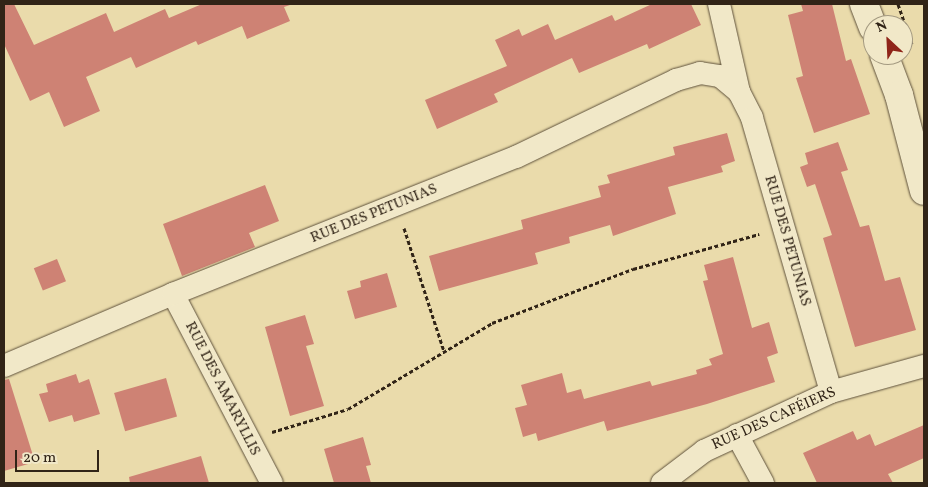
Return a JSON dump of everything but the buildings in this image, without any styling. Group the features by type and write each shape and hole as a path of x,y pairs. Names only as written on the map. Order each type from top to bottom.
{"street":[{"name":"RUE DES PETUNIAS","path":"719,4 739,92 752,118 831,392"},
{"path":"888,65 899,94 924,191"},
{"name":"RUE DES PETUNIAS","path":"4,366 173,294 516,157 676,80 700,73 720,76 739,92"},
{"name":"RUE DES AMARYLLIS","path":"173,294 272,483"},
{"name":"RUE DES CAFÉIERS","path":"662,483 704,451 831,392 924,366"},
{"path":"737,435 763,483"}],"path":[{"path":"397,205 444,351"},
{"path":"248,439 348,410 492,323 633,269 783,227"}]}
